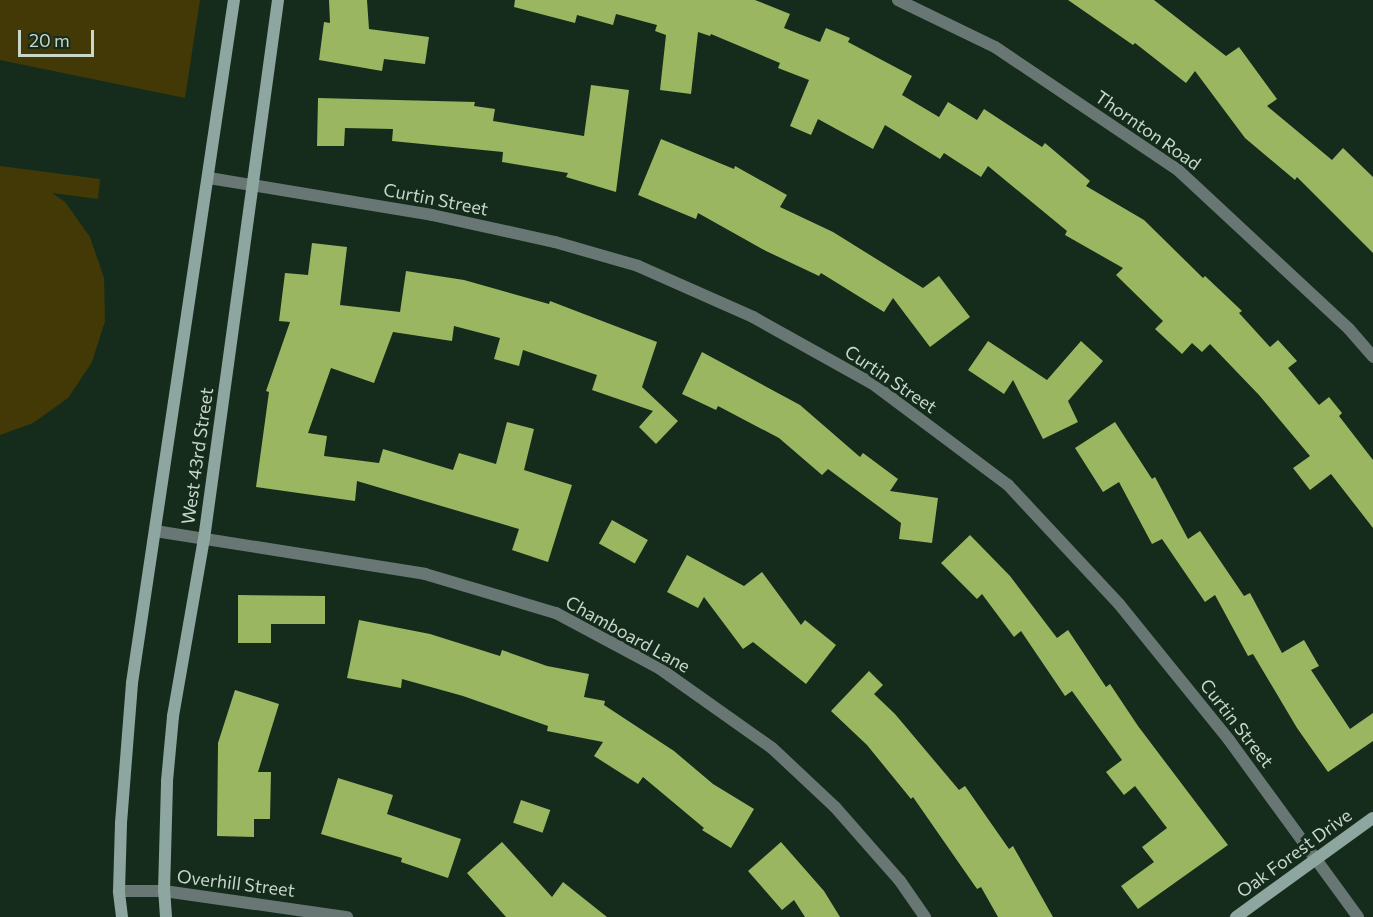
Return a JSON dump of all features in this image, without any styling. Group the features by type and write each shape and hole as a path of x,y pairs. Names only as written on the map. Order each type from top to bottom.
{"main road":[{"name":"West 43rd Street","path":"122,917 119,891 121,823 132,683 234,0"},
{"name":"West 43rd Street","path":"166,917 164,891 166,781 172,716 204,539 278,0"},
{"name":"Oak Forest Drive","path":"1236,917 1373,819"}],"street":[{"name":"Thornton Road","path":"898,0 995,47 1178,170 1349,328 1373,357"},
{"name":"Curtin Street","path":"209,178 432,215 555,242 638,266 753,317 873,384 1008,484 1119,604 1230,740 1358,917"},
{"name":"Chamboard Lane","path":"155,531 425,574 566,619 659,668 772,748 835,807 900,881 925,917"},
{"name":"Overhill Street","path":"119,891 164,891 347,917"}],"shaded area":[{"path":"0,0 200,0 185,98 0,60"},
{"path":"0,166 100,179 98,199 52,193 65,202 90,237 104,278 105,321 92,362 68,398 33,423 0,435"}],"building":[{"path":"329,0 367,0 369,29 429,37 425,64 384,59 382,71 319,60 324,22 330,23"},
{"path":"515,0 755,0 790,14 784,28 820,42 826,28 850,38 848,42 912,76 902,95 939,117 948,102 977,120 984,109 1042,147 1045,143 1090,181 1086,186 1144,220 1203,278 1205,276 1242,311 1239,313 1270,347 1278,340 1297,361 1288,368 1319,405 1329,397 1342,413 1339,416 1373,460 1373,528 1331,474 1310,490 1293,468 1310,456 1259,395 1210,344 1202,352 1192,343 1182,354 1155,329 1163,321 1116,275 1123,268 1065,235 1067,231 988,166 981,177 944,153 940,159 885,125 873,149 818,119 811,135 790,126 809,80 778,68 780,63 711,34 710,36 698,32 691,94 660,90 666,35 655,31 657,25 616,14 613,25 577,15 575,23 514,7"},
{"path":"1068,0 1154,0 1226,56 1239,47 1277,99 1267,106 1332,160 1343,148 1373,177 1373,253 1297,177 1295,180 1245,138 1195,71 1186,83 1135,43 1133,45"},
{"path":"591,85 629,90 616,192 566,177 568,173 502,162 503,152 392,141 393,129 345,128 344,146 317,146 318,98 475,102 474,106 495,109 493,121 584,136"},
{"path":"661,139 734,169 735,166 787,195 780,207 833,232 923,288 939,276 970,317 930,347 893,298 884,312 821,273 819,276 766,251 698,213 696,219 638,195"},
{"path":"312,243 347,247 340,305 400,312 406,271 464,280 549,304 550,301 657,342 642,387 678,421 656,444 639,427 653,411 592,390 597,375 523,350 519,366 494,359 500,338 454,326 452,341 393,332 374,383 331,368 308,433 327,436 324,456 379,463 383,449 453,470 459,453 496,464 507,422 534,429 524,470 572,485 548,562 512,550 519,529 357,481 355,501 256,487 269,392 266,391 290,322 279,321 285,273 308,275"},
{"path":"988,341 1047,380 1081,341 1103,361 1068,401 1078,422 1043,439 1013,380 1004,394 968,370"},
{"path":"702,352 800,405 860,457 863,453 898,479 890,491 938,498 932,543 899,539 901,523 828,469 822,475 779,438 718,406 716,410 682,394"},
{"path":"1115,422 1152,479 1155,477 1188,539 1200,531 1244,596 1250,593 1282,653 1304,640 1319,666 1311,670 1350,729 1373,713 1373,741 1328,772 1297,728 1253,654 1248,656 1215,595 1205,602 1162,539 1152,544 1119,482 1103,492 1075,448"},
{"path":"612,520 648,540 635,563 599,544"},
{"path":"970,535 1010,576 1057,638 1068,630 1106,687 1110,684 1138,726 1228,845 1138,909 1121,886 1154,862 1142,847 1167,828 1135,786 1124,795 1106,772 1122,760 1072,691 1065,696 1021,631 1014,637 982,594 977,599 941,563"},
{"path":"687,555 744,586 762,572 801,625 805,620 836,645 806,684 753,642 743,649 704,597 698,608 667,592"},
{"path":"238,595 325,596 325,624 271,624 271,643 238,643"},
{"path":"359,620 430,634 500,656 502,650 547,666 589,674 584,697 605,701 604,705 674,751 713,784 754,809 731,848 702,830 704,828 643,777 638,784 594,756 603,742 547,731 548,726 463,696 402,679 401,688 347,678"},
{"path":"869,671 883,685 874,694 895,714 959,790 965,786 1009,849 1013,846 1053,917 998,917 981,887 977,889 913,797 911,799 867,745 831,711"},
{"path":"235,690 279,704 258,772 271,772 270,819 254,819 254,837 217,836 218,743"},
{"path":"338,778 393,795 387,814 461,839 448,878 401,862 402,858 321,834"},
{"path":"521,800 550,810 542,833 513,823"},
{"path":"502,842 552,897 563,882 607,917 506,917 467,873"},
{"path":"781,842 824,891 840,917 805,917 794,900 782,910 748,871"}]}
